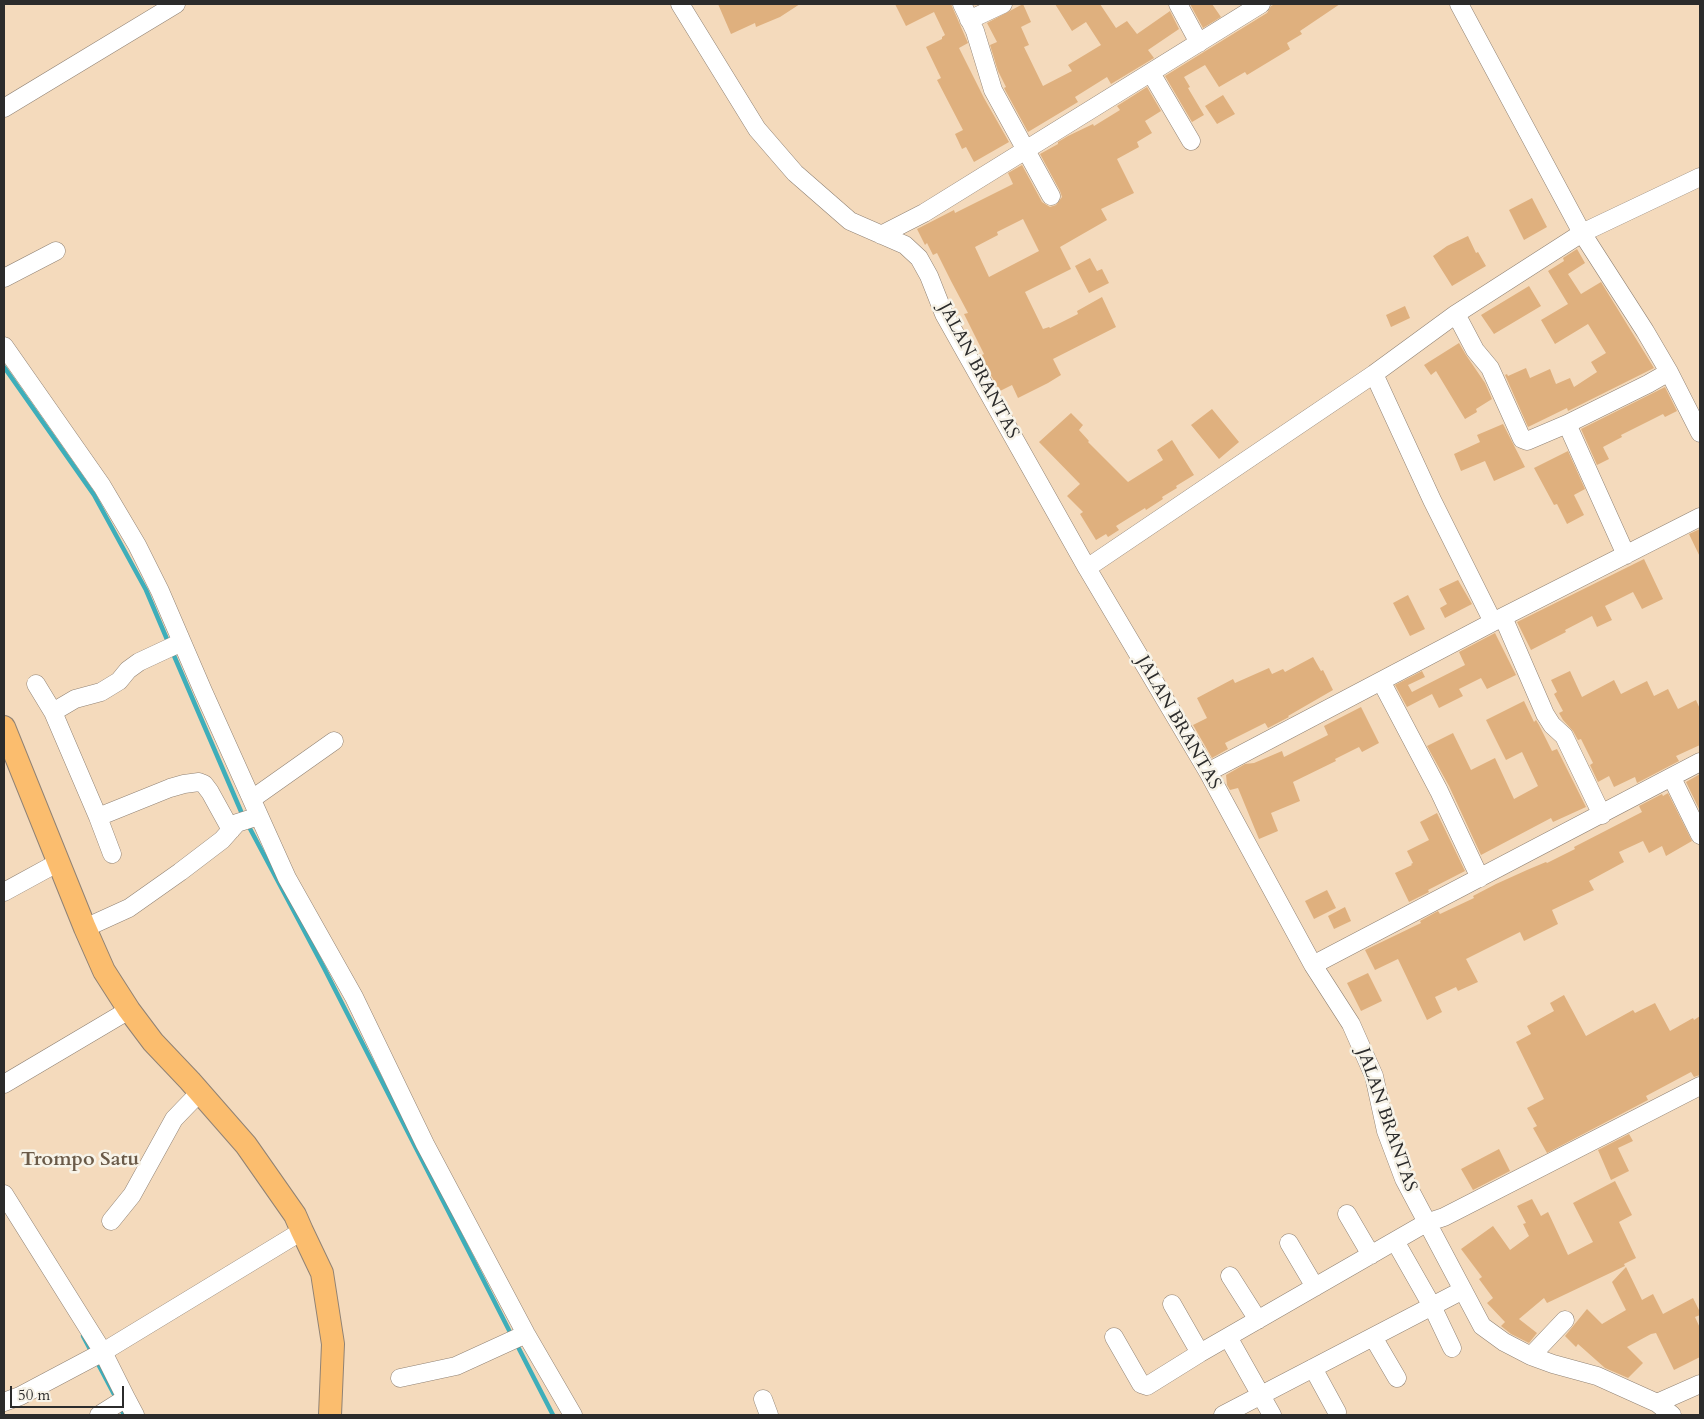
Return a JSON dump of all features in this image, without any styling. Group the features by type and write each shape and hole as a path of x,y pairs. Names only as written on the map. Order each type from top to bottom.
{"main road":[{"path":"5,733 59,862 94,924 104,971 128,1010 153,1042 246,1145 295,1215 322,1274 333,1344 330,1415"}],"street":[{"path":"4,108 176,4"},
{"name":"JALAN BRANTAS","path":"680,4 757,129 795,173 850,221 905,245 919,258 930,276 944,314 1087,568 1208,772 1314,966 1351,1024 1374,1076 1386,1131 1404,1179 1482,1326 1504,1342 1532,1356 1597,1376 1666,1411"},
{"path":"1003,4 966,12 975,31 993,90 1051,196"},
{"path":"1178,4 1199,43"},
{"path":"881,235 924,213 1261,4"},
{"path":"1458,4 1582,233 1645,331 1669,372 1700,433"},
{"path":"1151,73 1191,141"},
{"path":"1087,568 1374,374 1456,314 1582,233 1700,178"},
{"path":"4,278 56,251"},
{"path":"1456,314 1475,350 1490,368 1522,439 1527,441 1567,424 1669,372"},
{"path":"4,346 102,486 137,545 160,591 174,646 252,799"},
{"path":"1374,374 1432,500 1498,619 1545,714 1552,726 1564,736 1602,815"},
{"path":"1567,424 1626,555"},
{"path":"1208,772 1498,619 1700,517"},
{"path":"53,712 76,699 101,692 119,681 138,662 174,646"},
{"path":"1381,681 1439,791 1480,878"},
{"path":"36,684 53,712 112,854"},
{"path":"94,924 129,908 222,840 245,822 252,799 334,741"},
{"path":"1314,966 1672,778 1689,766 1700,762"},
{"path":"1672,778 1700,835"},
{"path":"98,817 170,788 198,782 204,784 245,822 287,878 354,998 518,1337 573,1415"},
{"path":"4,892 59,862"},
{"path":"4,1084 128,1010"},
{"path":"1114,1337 1141,1384 1146,1386 1426,1223 1444,1217 1700,1086"},
{"path":"111,1221 132,1195 174,1119 200,1092"},
{"path":"4,1194 96,1356 126,1398 135,1415"},
{"path":"1347,1214 1371,1255"},
{"path":"4,1402 20,1396 96,1356 302,1231"},
{"path":"1395,1241 1432,1306 1452,1348"},
{"path":"1289,1243 1315,1287"},
{"path":"1230,1276 1258,1320"},
{"path":"1223,1415 1463,1290"},
{"path":"1172,1304 1200,1353"},
{"path":"1532,1356 1565,1320"},
{"path":"400,1378 456,1366 518,1337"},
{"path":"1228,1337 1272,1415"},
{"path":"1372,1337 1396,1378"},
{"path":"1313,1368 1337,1412"},
{"path":"1666,1411 1700,1384"},
{"path":"99,1415 126,1398"}],"building":[{"path":"718,4 800,4 780,17 756,27 755,23 731,34"},
{"path":"895,4 951,4 968,43 959,48 1009,142 974,162 966,147 962,149 955,134 963,130 937,80 941,78 926,47 942,39 945,35 934,12 906,26"},
{"path":"1023,4 1031,22 1021,27 1029,45 1024,47 1043,86 1072,71 1068,65 1101,45 1086,22 1072,31 1055,4 1100,4 1116,28 1127,21 1137,34 1170,11 1179,29 1148,50 1154,58 1111,84 1107,77 1075,97 1078,102 1028,132 1004,88 1006,87 998,71 990,45 997,42 987,23"},
{"path":"1190,4 1212,4 1221,17 1203,28"},
{"path":"1275,4 1340,4 1300,31 1302,34 1287,43 1290,49 1247,75 1245,72 1219,87 1205,65 1184,77 1190,87 1188,88 1204,115 1192,122 1165,76 1267,13 1271,6"},
{"path":"1147,87 1161,111 1145,121 1152,133 1137,142 1139,147 1117,159 1134,193 1101,209 1107,220 1060,247 1071,269 1025,292 1043,329 1050,328 1078,314 1077,311 1102,297 1116,327 1053,359 1061,375 1018,398 1012,385 1000,391 980,356 984,354 964,314 968,313 937,253 933,255 927,243 925,245 917,229 954,210 955,213 1013,184 1008,173 1022,165 1042,202 1050,207 1056,205 1062,197 1040,154 1068,136 1093,124 1094,126 1120,110 1117,106","holes":["1023,219 1039,251 989,277 975,247 998,235 997,232"]},
{"path":"1223,95 1235,114 1217,124 1205,106"},
{"path":"1532,198 1547,227 1524,240 1509,210"},
{"path":"1468,236 1476,253 1478,252 1486,266 1452,286 1433,256 1447,246"},
{"path":"1577,249 1585,263 1568,274 1581,294 1601,282 1654,368 1568,411 1567,408 1528,427 1505,375 1507,374 1508,376 1526,368 1530,378 1550,369 1556,384 1570,378 1574,387 1597,372 1591,362 1606,353 1588,324 1555,344 1541,320 1568,304 1548,271 1564,261 1563,258"},
{"path":"1090,258 1097,271 1102,269 1109,283 1089,293 1075,266"},
{"path":"1529,286 1541,306 1494,334 1481,315"},
{"path":"1405,306 1410,318 1391,327 1386,315"},
{"path":"1459,343 1485,383 1492,399 1476,409 1477,412 1465,419 1436,371 1431,375 1424,365"},
{"path":"1665,387 1677,411 1665,417 1663,414 1621,435 1622,437 1603,447 1609,459 1597,465 1581,429"},
{"path":"1212,409 1239,442 1219,459 1191,425"},
{"path":"1071,413 1083,425 1079,430 1088,442 1128,482 1163,460 1157,450 1172,440 1194,475 1176,486 1177,488 1162,497 1163,499 1116,526 1119,530 1108,537 1106,534 1096,540 1080,514 1083,512 1067,496 1080,484 1039,442"},
{"path":"1503,424 1525,467 1494,481 1485,461 1461,471 1454,454 1480,442 1477,435"},
{"path":"1568,451 1585,489 1574,495 1584,515 1567,524 1557,504 1554,505 1534,468"},
{"path":"1700,529 1700,557 1689,534"},
{"path":"1644,559 1663,599 1642,609 1633,592 1605,606 1612,620 1597,627 1592,616 1531,650 1517,622"},
{"path":"1458,580 1472,604 1445,618 1440,608 1447,604 1439,589"},
{"path":"1408,595 1425,629 1410,636 1393,603"},
{"path":"1495,633 1516,675 1487,689 1481,678 1459,689 1463,696 1439,708 1432,694 1407,707 1395,685 1422,671 1425,677 1408,685 1412,692 1465,665 1459,652"},
{"path":"1313,657 1321,671 1323,670 1333,690 1268,728 1265,723 1225,743 1228,749 1212,758 1193,725 1207,718 1197,698 1233,679 1235,683 1269,668 1272,674 1283,669 1285,672"},
{"path":"1570,671 1582,697 1614,680 1621,694 1647,681 1654,696 1668,689 1678,709 1696,700 1700,709 1700,745 1676,756 1679,761 1637,783 1635,777 1614,787 1609,776 1598,782 1590,765 1593,763 1581,739 1578,740 1559,713 1563,711 1554,694 1557,692 1551,680"},
{"path":"1524,701 1534,722 1536,720 1552,751 1557,749 1586,807 1553,822 1551,818 1481,855 1449,786 1427,746 1453,733 1471,770 1495,758 1514,799 1538,786 1522,752 1506,760 1486,720"},
{"path":"1361,707 1379,743 1362,752 1359,747 1335,759 1336,761 1293,782 1300,801 1271,813 1278,831 1259,839 1238,788 1230,790 1227,785 1226,775 1245,764 1254,763 1282,751 1284,757 1328,735 1324,726"},
{"path":"1700,774 1700,811 1686,782"},
{"path":"1668,793 1692,841 1666,856 1662,846 1649,853 1643,841 1619,852 1624,862 1589,881 1594,890 1552,910 1558,924 1524,941 1520,932 1466,959 1478,982 1458,991 1456,987 1435,997 1442,1012 1427,1020 1398,959 1375,970 1365,950 1421,923 1420,921 1438,911 1440,914 1474,898 1473,896 1496,884 1575,849 1574,847 1642,812 1639,806 1662,794 1663,796"},
{"path":"1437,813 1465,871 1409,902 1395,873 1412,865 1413,863 1407,851 1429,840 1420,822"},
{"path":"1327,890 1336,908 1314,919 1305,901"},
{"path":"1345,907 1351,921 1334,929 1328,916"},
{"path":"1368,973 1382,1001 1361,1011 1347,983"},
{"path":"1564,995 1586,1036 1633,1010 1635,1013 1655,1003 1670,1031 1700,1016 1700,1075 1694,1077 1691,1072 1646,1096 1648,1100 1547,1153 1533,1128 1537,1126 1527,1108 1544,1099 1516,1042 1531,1034 1527,1026 1554,1011 1550,1003"},
{"path":"1629,1134 1633,1141 1618,1148 1629,1171 1611,1180 1598,1150"},
{"path":"1499,1149 1510,1171 1473,1190 1461,1169"},
{"path":"1615,1181 1632,1215 1619,1222 1636,1258 1624,1264 1625,1266 1547,1303 1544,1298 1519,1319 1537,1333 1529,1343 1511,1334 1501,1326 1505,1322 1487,1303 1493,1298 1479,1279 1482,1277 1461,1249 1493,1226 1510,1250 1529,1236 1523,1224 1526,1223 1517,1206 1532,1199 1541,1216 1548,1212 1568,1255 1593,1242 1573,1203"},
{"path":"1626,1267 1642,1300 1653,1294 1663,1314 1693,1298 1700,1312 1700,1315 1695,1317 1700,1328 1700,1357 1674,1370 1656,1333 1651,1334 1627,1347 1643,1363 1628,1378 1605,1368 1578,1344 1576,1347 1565,1336 1587,1309 1602,1324 1626,1310 1612,1282"}],"waterway":[{"path":"4,367 94,495 146,590 169,644"},
{"path":"172,651 243,816"},
{"path":"247,823 324,968 512,1336"},
{"path":"83,1336 92,1353"},
{"path":"516,1343 553,1415"},
{"path":"96,1360 117,1400"},
{"path":"120,1407 124,1415"}],"district":[{"name":"Trompo Satu","path":"80,1160"}]}
